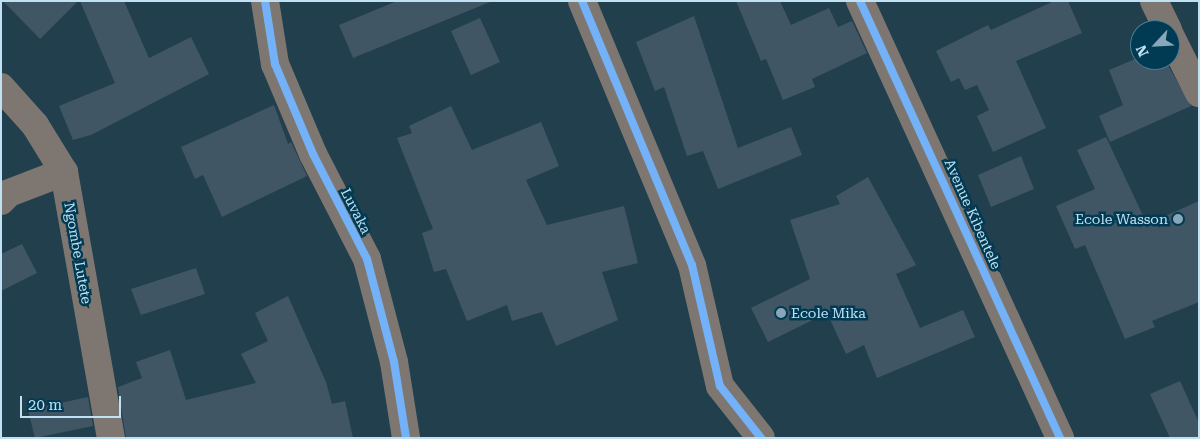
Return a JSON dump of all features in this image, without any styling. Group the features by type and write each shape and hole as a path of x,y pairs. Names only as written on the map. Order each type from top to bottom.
{"street":[{"name":"Luvaka","path":"265,1 275,64 313,154 367,259 394,362 406,438"},
{"path":"582,1 692,266 720,386 761,438"},
{"name":"Avenue Kibentele","path":"860,1 1060,438"},
{"path":"1154,1 1163,20"},
{"path":"1180,55 1199,94"},
{"name":"Ngombe Lutete","path":"1,87 34,125 64,172 111,438"},
{"path":"1,201 9,193 64,172"}],"building":[{"path":"3,1 78,1 40,39"},
{"path":"80,1 124,1 149,58 191,37 209,74 91,135 73,140 59,106 115,83"},
{"path":"397,1 490,2 353,58 339,25"},
{"path":"736,1 780,1 791,25 829,8 838,27 852,21 867,53 812,79 815,87 783,100 766,59 761,61"},
{"path":"1054,1 1068,1 1082,33 1016,61 1046,128 993,152 977,116 989,110 977,85 965,90 959,78 951,82 936,51 988,25 991,30"},
{"path":"694,16 738,148 791,127 802,155 718,189 703,151 687,156 664,87 655,91 636,42"},
{"path":"480,18 500,62 471,75 451,31"},
{"path":"1130,61 1130,70 1171,70 1191,106 1110,142 1099,116 1123,105 1109,70"},
{"path":"274,105 288,144 291,142 307,176 222,217 203,175 195,179 181,147"},
{"path":"451,106 472,150 541,122 559,166 526,180 547,225 624,206 638,263 602,272 618,320 556,346 542,312 512,321 507,305 467,321 446,269 434,272 422,233 433,229 397,138 412,133 409,126"},
{"path":"1106,137 1147,224 1199,201 1199,302 1152,321 1155,327 1125,339 1085,245 1075,249 1056,206 1095,189 1077,150"},
{"path":"1021,156 1034,189 991,207 978,175"},
{"path":"868,177 916,265 896,274 920,328 963,310 975,337 877,378 864,345 846,354 827,313 768,342 751,308 810,279 790,220 840,204 836,196"},
{"path":"22,244 37,273 1,291 1,254"},
{"path":"196,268 205,294 141,315 131,289"},
{"path":"288,296 326,382 332,404 345,401 353,438 126,438 118,387 142,378 136,362 170,350 186,400 256,383 241,354 268,341 255,313"},
{"path":"1180,381 1199,423 1199,438 1170,438 1150,394"},
{"path":"88,397 93,426 35,438 28,410"}],"cycle path":[{"path":"265,1 275,64 313,154 367,259 394,362 406,438"},
{"path":"582,1 692,265 720,386 761,438"},
{"path":"860,1 1060,438"}],"place":[{"name":"Ecole Wasson","path":"1178,219"},
{"name":"Ecole Mika","path":"781,313"}]}
